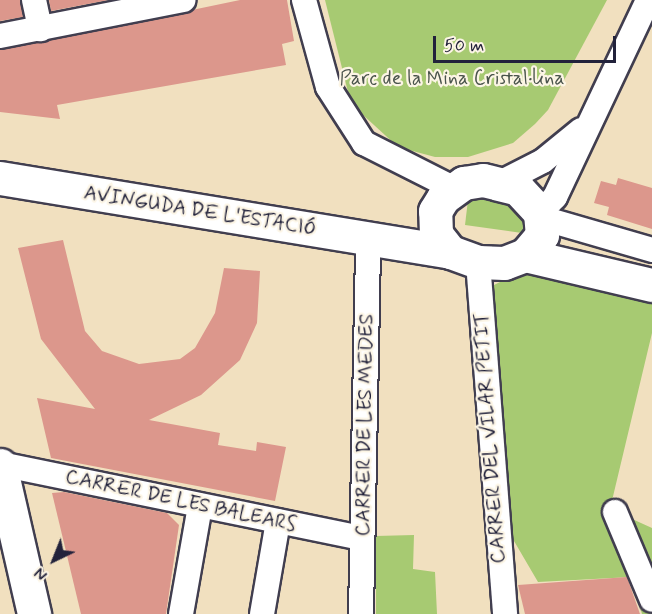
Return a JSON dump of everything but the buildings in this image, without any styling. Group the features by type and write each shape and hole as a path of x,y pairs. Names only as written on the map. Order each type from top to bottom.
{"street":[{"path":"34,0 40,29"},
{"path":"0,36 183,0"},
{"path":"304,0 328,87 364,143 444,200"},
{"path":"444,200 436,234 464,257 504,263 525,255 542,235 541,216 555,197 585,126 648,0"},
{"path":"500,183 543,161 585,126"},
{"name":"AVINGUDA DE L'ESTACIÓ","path":"0,178 400,241 464,257"},
{"path":"400,241 444,200 483,180 518,189 541,216 652,250"},
{"name":"CARRER DE LES MEDES","path":"361,614 368,237"},
{"path":"525,255 652,285"},
{"name":"CARRER DEL VILAR PETIT","path":"464,257 505,614"},
{"path":"0,464 34,614"},
{"name":"CARRER DE LES BALEARS","path":"0,464 362,538"},
{"path":"182,614 200,506"},
{"path":"615,512 652,600"},
{"path":"262,614 278,521"}],"green space":[{"name":"Parc de la Mina Cristal·lina","path":"325,0 607,0 548,110 535,124 513,143 468,157 435,157 398,147 351,104"},
{"path":"501,194 520,202 529,234 465,225 468,200"},
{"path":"520,272 581,279 652,299 652,333 610,509 652,528 652,614 642,614 631,577 538,582 504,524 492,286"},
{"path":"414,535 413,569 435,572 437,614 376,614 376,536"}]}
